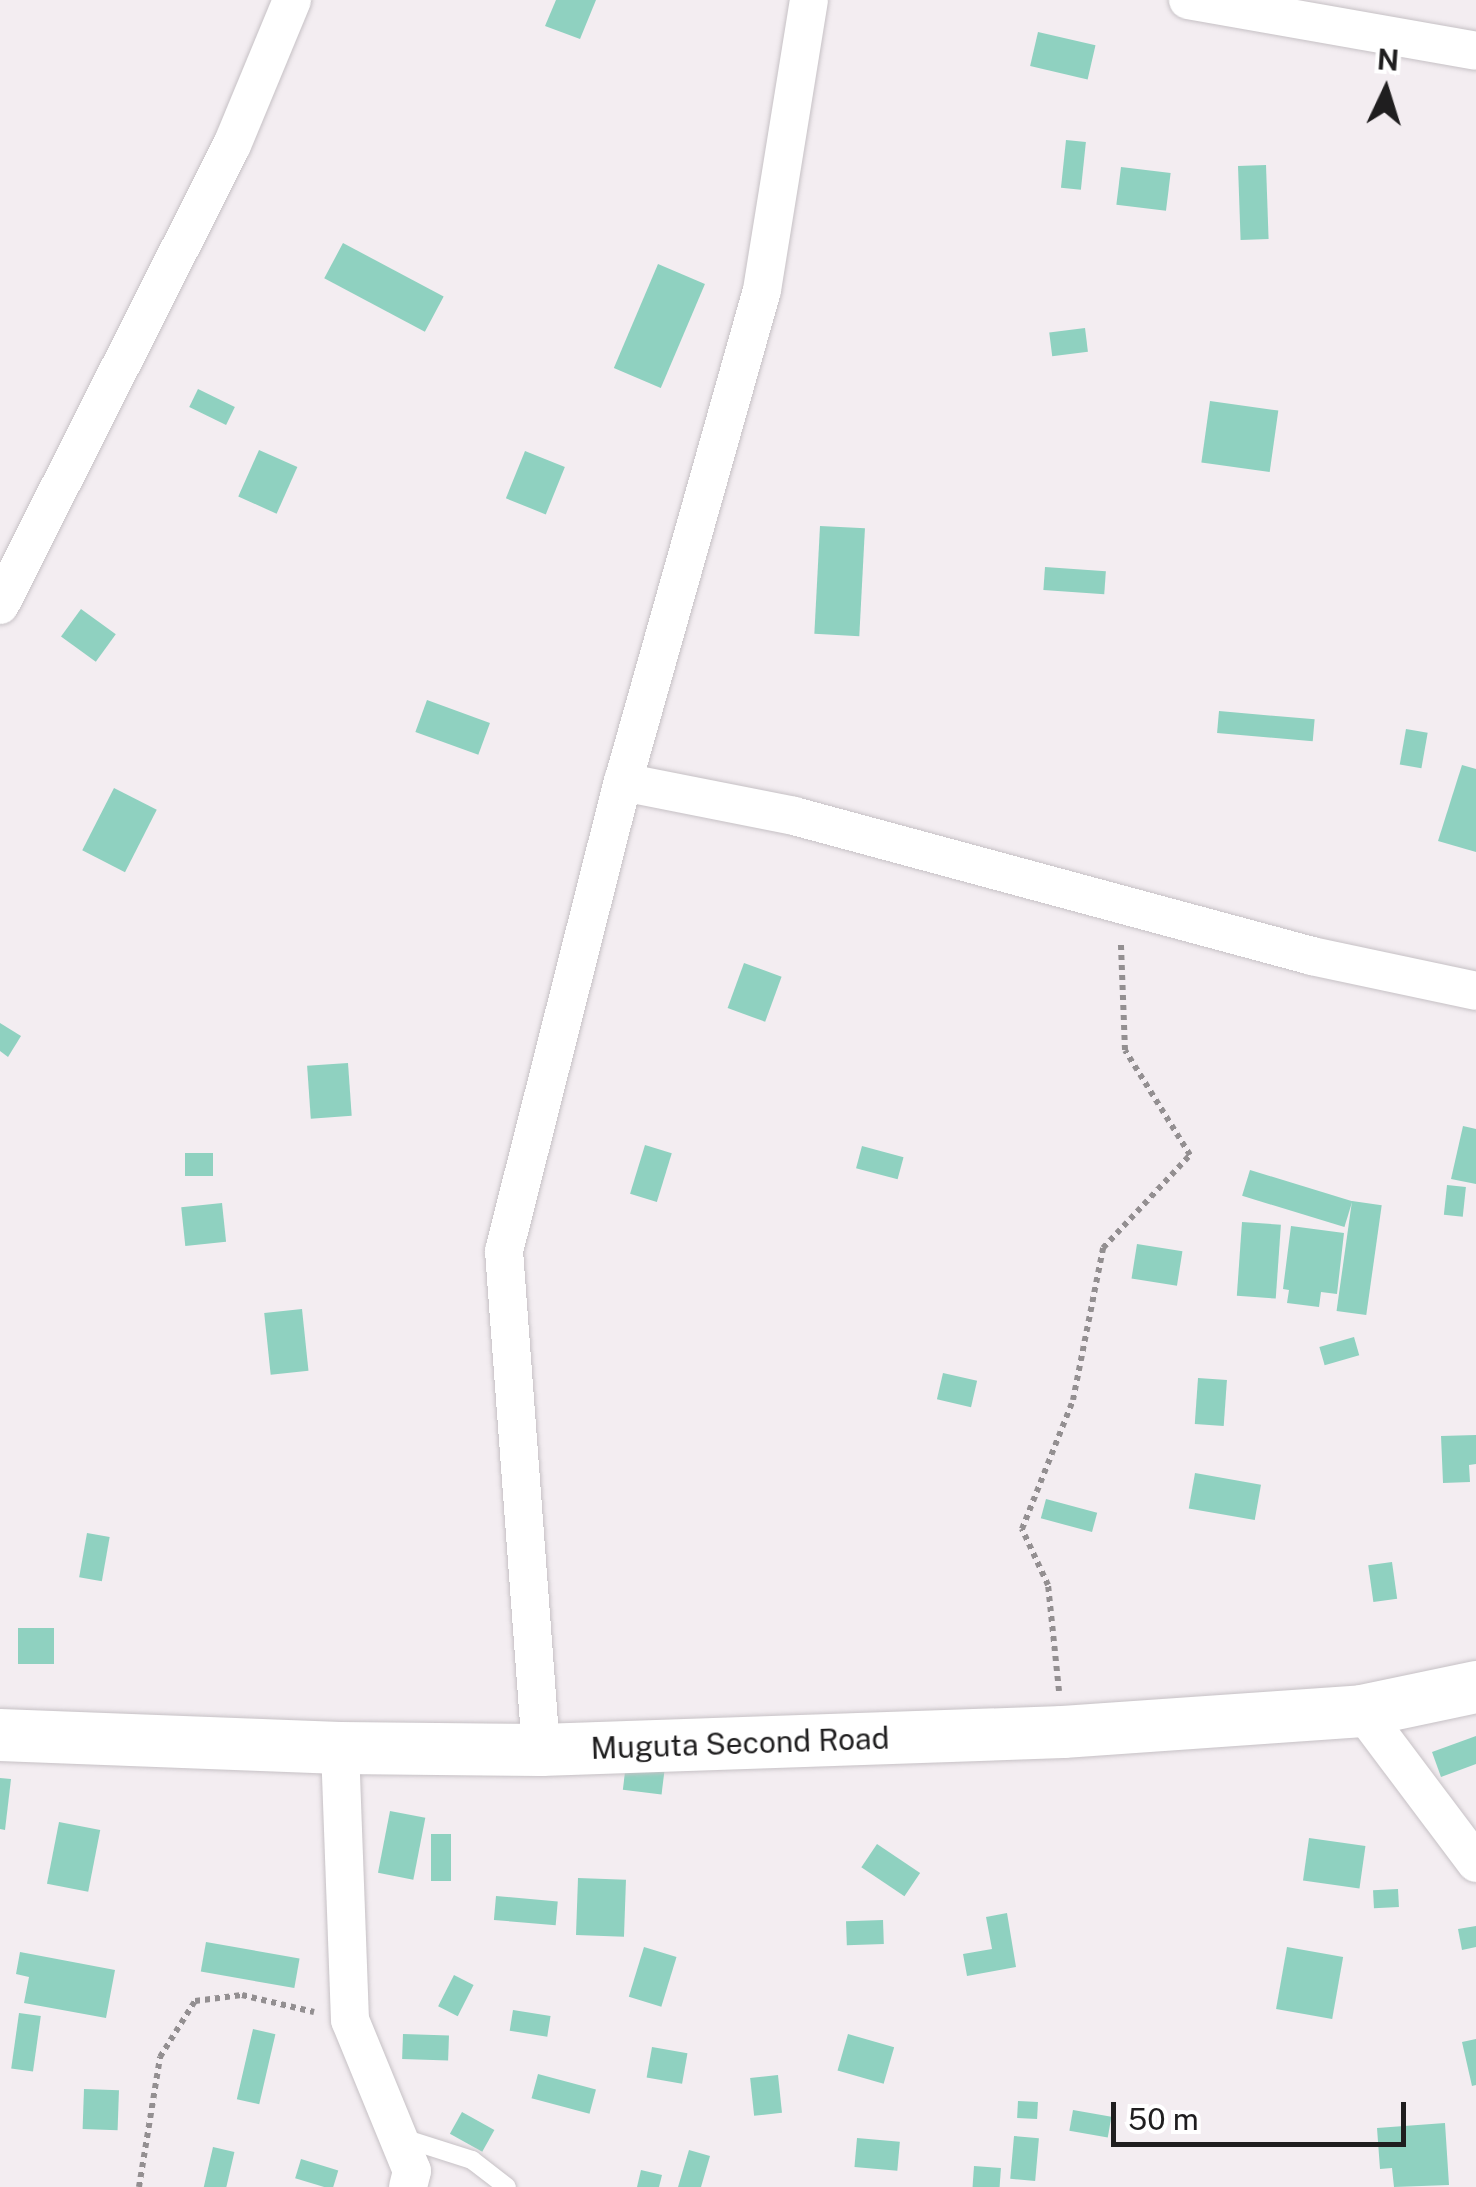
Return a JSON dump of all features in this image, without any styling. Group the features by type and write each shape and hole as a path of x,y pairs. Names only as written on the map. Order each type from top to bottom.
{"street":[{"path":"0,605 232,145 292,0"},
{"path":"541,1750 504,1251 624,782 762,290 809,0"},
{"path":"1188,0 1476,51"},
{"path":"624,782 794,816 1312,956 1476,992"},
{"name":"Muguta Second Road","path":"0,1735 340,1748 541,1750 1063,1732 1362,1711 1476,1688"},
{"path":"1362,1711 1476,1863"},
{"path":"340,1748 350,2020 412,2172 408,2187"}],"lane":[{"path":"398,2136 472,2160 506,2187"}],"path":[{"path":"1063,1732 1048,1585 1022,1529 1073,1400 1103,1248 1190,1155 1125,1050 1120,905"},
{"path":"138,2187 160,2057 195,2001 242,1995 350,2020"}],"building":[{"path":"556,0 596,0 580,39 545,26"},
{"path":"1038,32 1095,45 1088,79 1030,66"},
{"path":"1066,140 1086,142 1081,190 1061,188"},
{"path":"1266,165 1269,239 1241,240 1238,166"},
{"path":"1121,167 1171,173 1166,211 1116,205"},
{"path":"343,243 444,297 425,332 324,278"},
{"path":"658,264 705,284 661,388 614,368"},
{"path":"1085,328 1088,352 1052,356 1049,332"},
{"path":"198,389 235,407 226,425 189,407"},
{"path":"1210,401 1278,411 1270,472 1201,462"},
{"path":"259,450 297,467 277,514 238,497"},
{"path":"525,451 565,467 546,514 506,498"},
{"path":"820,526 865,528 859,636 814,634"},
{"path":"1045,567 1106,571 1104,594 1043,590"},
{"path":"81,609 116,634 96,662 61,637"},
{"path":"427,700 490,723 478,755 415,732"},
{"path":"1219,711 1315,719 1313,741 1217,733"},
{"path":"1406,729 1428,733 1421,768 1400,764"},
{"path":"1462,765 1476,769 1476,852 1438,841"},
{"path":"114,788 157,810 125,872 82,850"},
{"path":"744,963 782,977 765,1022 728,1008"},
{"path":"0,1023 21,1036 8,1057 0,1051"},
{"path":"348,1063 352,1116 311,1119 307,1066"},
{"path":"1463,1126 1476,1129 1476,1184 1451,1179"},
{"path":"645,1145 672,1153 657,1202 630,1194"},
{"path":"862,1146 904,1157 898,1179 856,1168"},
{"path":"185,1153 213,1153 213,1176 185,1176"},
{"path":"1250,1170 1352,1201 1344,1227 1242,1196"},
{"path":"1447,1185 1466,1187 1463,1217 1444,1215"},
{"path":"1352,1201 1382,1205 1366,1315 1337,1311"},
{"path":"222,1203 226,1242 185,1246 181,1207"},
{"path":"1242,1222 1281,1225 1276,1299 1237,1296"},
{"path":"1291,1226 1344,1233 1337,1294 1321,1292 1319,1307 1287,1303 1289,1290 1283,1289"},
{"path":"1137,1244 1182,1251 1177,1286 1132,1279"},
{"path":"302,1309 308,1371 271,1375 264,1313"},
{"path":"1354,1337 1359,1355 1325,1365 1319,1347"},
{"path":"943,1373 977,1381 971,1407 937,1399"},
{"path":"1198,1378 1227,1380 1224,1426 1195,1424"},
{"path":"1476,1435 1476,1464 1469,1465 1470,1482 1443,1483 1441,1436"},
{"path":"1195,1473 1261,1485 1255,1520 1189,1508"},
{"path":"1046,1499 1097,1513 1092,1532 1041,1518"},
{"path":"87,1533 110,1537 102,1581 79,1577"},
{"path":"1392,1562 1397,1599 1373,1602 1368,1565"},
{"path":"18,1628 54,1628 54,1664 18,1664"},
{"path":"1476,1736 1476,1764 1441,1777 1432,1752"},
{"path":"626,1764 665,1769 662,1795 623,1790"},
{"path":"0,1778 11,1779 5,1830 0,1829"},
{"path":"390,1811 425,1818 413,1880 378,1873"},
{"path":"59,1822 100,1830 88,1892 47,1884"},
{"path":"431,1834 451,1834 451,1881 431,1881"},
{"path":"1309,1838 1365,1846 1359,1889 1303,1881"},
{"path":"877,1844 920,1873 904,1896 861,1867"},
{"path":"578,1878 626,1880 624,1937 576,1935"},
{"path":"1398,1889 1399,1907 1374,1908 1373,1890"},
{"path":"496,1896 558,1901 556,1925 494,1920"},
{"path":"1007,1913 1016,1967 967,1976 963,1954 992,1949 986,1917"},
{"path":"883,1920 884,1944 847,1945 846,1921"},
{"path":"1476,1926 1476,1947 1462,1950 1458,1929"},
{"path":"206,1942 300,1958 294,1988 201,1972"},
{"path":"644,1947 677,1957 661,2007 629,1997"},
{"path":"1287,1947 1343,1957 1332,2019 1276,2009"},
{"path":"20,1952 115,1970 106,2018 24,2003 29,1977 16,1974"},
{"path":"454,1975 474,1985 458,2016 438,2006"},
{"path":"513,2010 551,2016 547,2037 510,2031"},
{"path":"19,2013 41,2016 33,2072 11,2068"},
{"path":"253,2029 275,2034 259,2104 237,2099"},
{"path":"403,2034 449,2036 448,2061 402,2059"},
{"path":"848,2034 894,2047 884,2084 838,2071"},
{"path":"1476,2039 1476,2085 1472,2086 1462,2042"},
{"path":"652,2047 687,2053 682,2084 647,2078"},
{"path":"538,2074 596,2090 589,2114 532,2098"},
{"path":"778,2075 782,2113 754,2116 750,2078"},
{"path":"84,2089 119,2090 118,2130 83,2129"},
{"path":"1018,2101 1038,2102 1037,2119 1017,2118"},
{"path":"1073,2110 1111,2117 1108,2137 1069,2131"},
{"path":"462,2112 494,2130 482,2152 450,2134"},
{"path":"1445,2123 1449,2185 1394,2187 1392,2168 1380,2169 1377,2128"},
{"path":"1014,2136 1039,2138 1035,2181 1010,2179"},
{"path":"857,2138 900,2142 897,2171 854,2167"},
{"path":"213,2147 234,2152 226,2187 204,2187"},
{"path":"689,2150 710,2156 701,2187 678,2187"},
{"path":"301,2159 338,2170 333,2187 295,2178"},
{"path":"974,2166 1001,2168 1000,2187 973,2187"},
{"path":"641,2170 662,2175 659,2187 637,2187"}]}
